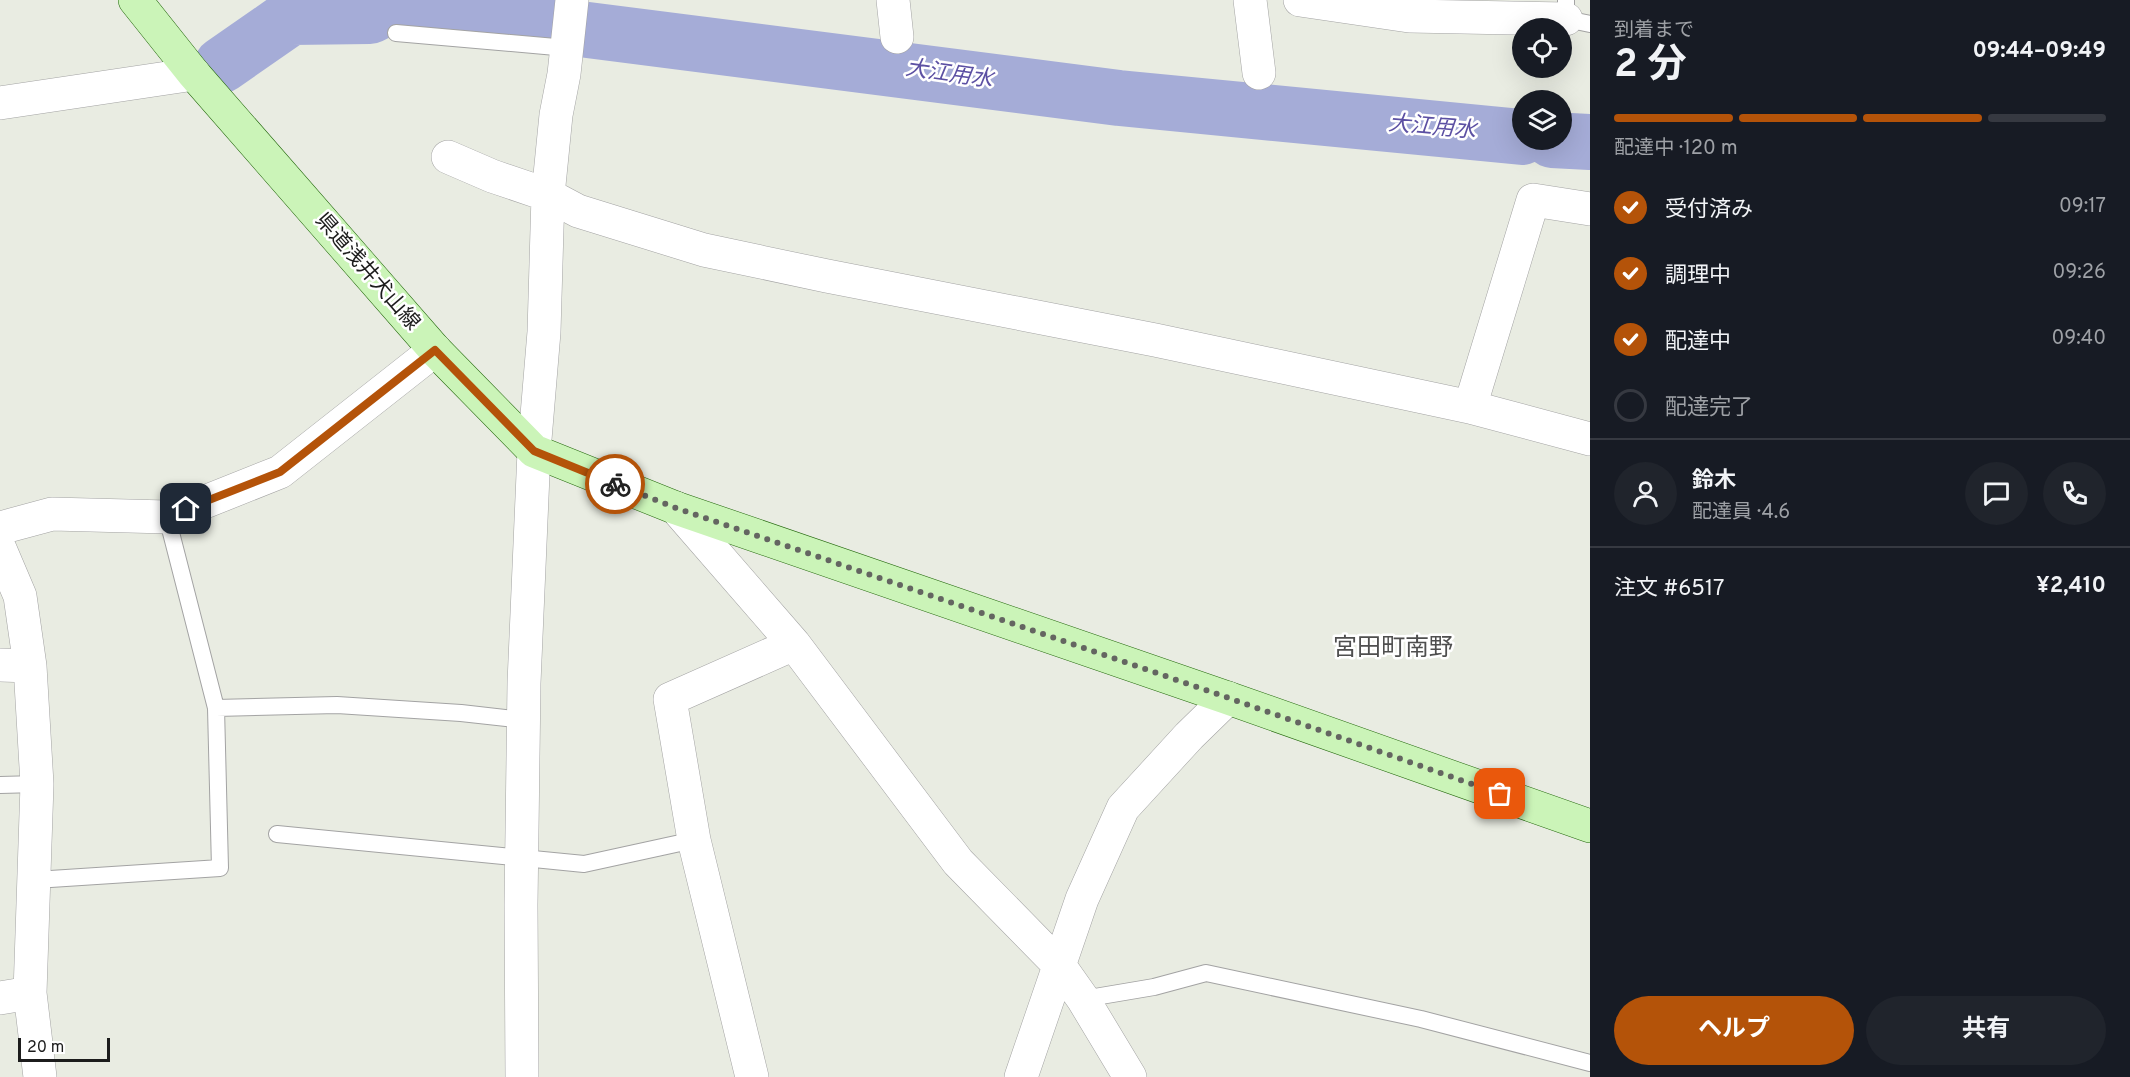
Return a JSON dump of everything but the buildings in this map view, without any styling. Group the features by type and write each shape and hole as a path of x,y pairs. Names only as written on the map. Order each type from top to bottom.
{"main road":[{"name":"県道浅井犬山線","path":"135,0 194,74 435,350 534,451 676,508 1228,698 1590,826"}],"street":[{"path":"893,0 897,37"},
{"path":"1250,0 1259,73"},
{"path":"1300,0 1409,16 1574,14"},
{"path":"522,1077 524,720 534,451 544,332 548,195 556,115 572,1"},
{"path":"0,103 194,74"},
{"path":"448,157 492,176 548,195 578,211 704,250 1167,342 1470,407 1590,439"},
{"path":"1470,407 1533,200 1590,209"},
{"path":"0,528 52,514 167,517 280,472 435,350"},
{"path":"676,508 794,644 958,862 1059,965 1083,999 1130,1077"},
{"path":"0,549 20,596 15,665 37,784 35,880 15,995 40,1077"},
{"path":"752,1077 694,840 670,699 794,644"},
{"path":"1021,1077 1082,899 1123,808 1228,698"}],"lane":[{"path":"396,33 567,47"},
{"path":"35,880 220,868 216,708 167,517"},
{"path":"216,708 336,705 461,713 524,720"},
{"path":"0,785 37,784"},
{"path":"278,834 584,864 694,840"},
{"path":"1083,999 1154,987 1206,974 1421,1019 1590,1063"}],"waterway":[{"name":"大江用水","path":"377,0 392,5 1119,98 1512,136"},
{"path":"222,65 291,17 370,16 392,5"},
{"name":"大江用水","path":"1572,141 1590,142"}],"way so far":[{"path":"615,484 676,508 1206,690 1500,794"}],"district":[{"name":"宮田町南野","path":"1393,649"}],"route":[{"path":"186,509 280,472 435,350 534,451 615,484"}]}
